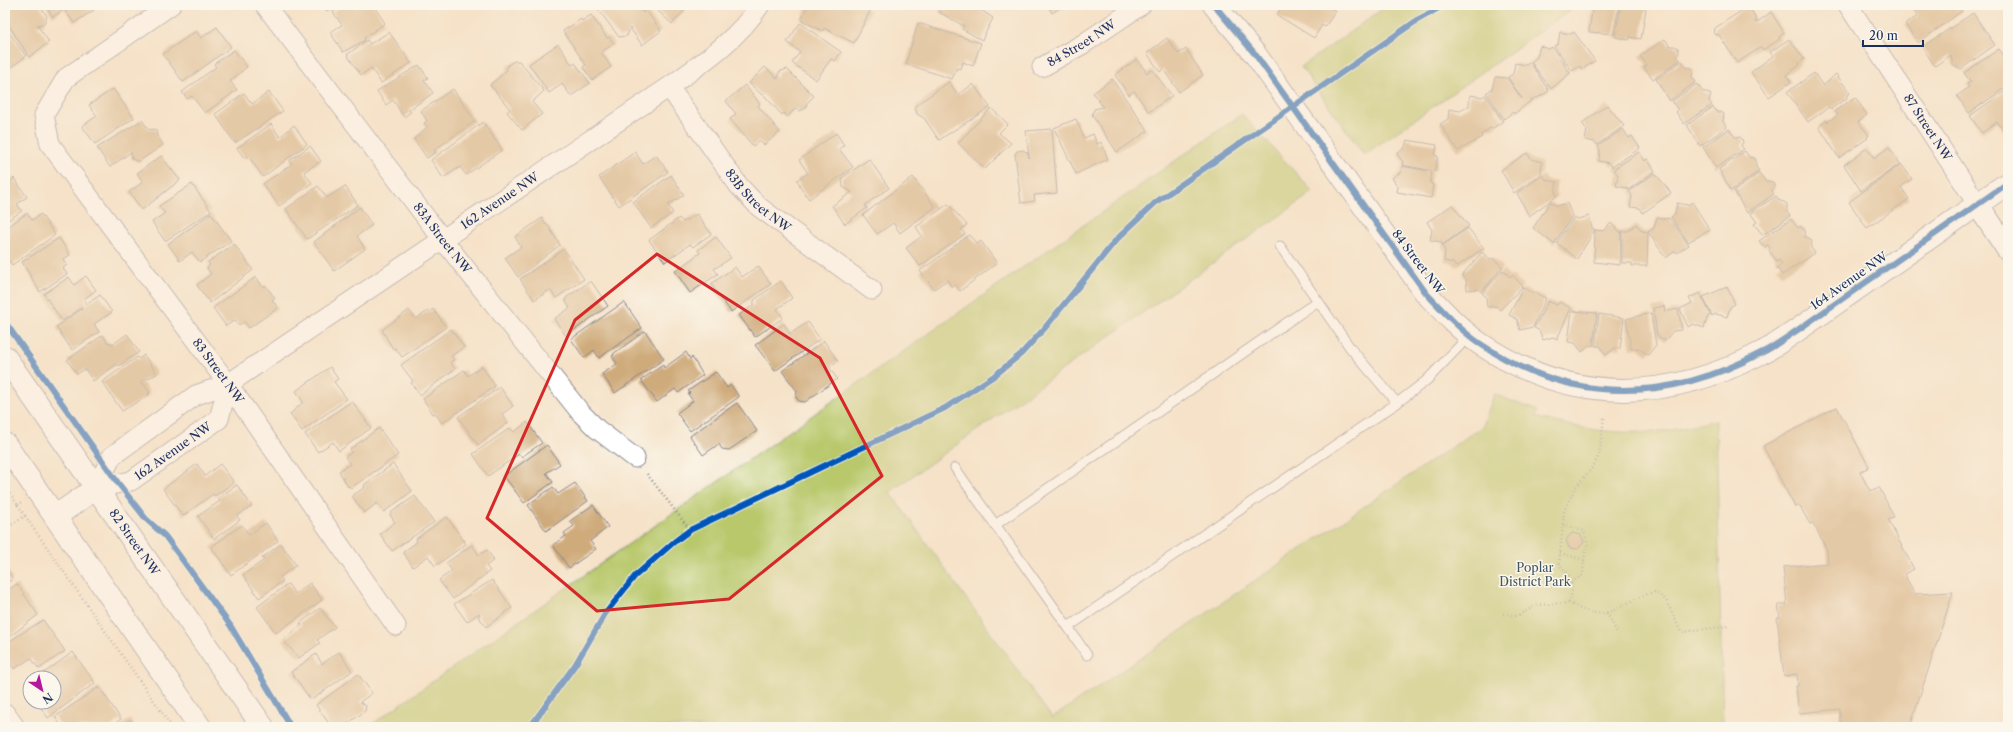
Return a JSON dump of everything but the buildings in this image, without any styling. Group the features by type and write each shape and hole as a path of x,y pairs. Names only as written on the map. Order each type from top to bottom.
{"street":[{"name":"83 Street NW","path":"171,5 66,78 44,115 50,144 228,384 396,626"},
{"name":"83A Street NW","path":"265,5 443,240 581,413 597,429 635,458"},
{"name":"162 Avenue NW","path":"96,488 112,456 196,395 228,384 669,87 713,55 736,34 760,5"},
{"name":"84 Street NW","path":"1042,67 1083,44 1141,5"},
{"name":"84 Street NW","path":"1214,5 1260,60 1426,293 1454,322 1470,335 1502,357 1536,373 1570,384 1599,389 1629,390 1659,389 1694,381"},
{"name":"87 Street NW","path":"1848,5 2008,250"},
{"name":"83B Street NW","path":"669,87 739,186 759,208 872,290"},
{"name":"164 Avenue NW","path":"1694,381 1733,367 1764,352 2008,183"},
{"name":"82 Street NW","path":"5,357 263,727"},
{"name":"162 Avenue NW","path":"96,488 132,481 218,419 228,384"},
{"path":"5,444 200,727"},
{"path":"56,516 96,488"},
{"path":"5,713 15,727"}],"lane":[{"path":"1280,246 1351,349 1397,403"},
{"path":"995,525 1318,301"},
{"path":"1068,627 1397,403 1427,380 1470,335"},
{"path":"955,468 1087,655"}],"path":[{"path":"1569,603 1573,588 1572,582 1559,565 1563,525 1568,501 1575,488 1593,467 1598,455 1604,418"},
{"path":"635,458 688,532 697,527"},
{"path":"5,487 172,727"},
{"path":"18,505 38,492"},
{"path":"5,530 25,516"},
{"path":"1563,525 1584,531 1588,546 1585,551 1583,575 1572,582"},
{"path":"1560,553 1584,560"},
{"path":"1503,614 1517,616 1537,605 1569,603 1589,613 1607,613 1655,592 1666,600 1681,632 1729,626"},
{"path":"1607,613 1618,634"}],"highlighted area":[{"path":"657,254 820,358 882,476 729,599 597,611 487,518 575,320"}],"green space":[{"path":"1388,5 1578,5 1364,155 1301,67"},
{"name":"Poplar District Park","path":"1242,114 1313,192 890,492 1052,718 1483,426 1494,394 1538,411 1536,417 1602,431 1653,432 1682,428 1716,420 1723,727 368,727"}],"cycle path":[{"path":"1214,5 1255,54 1426,293 1445,313 1479,343 1514,363 1549,378 1584,387 1620,390 1655,388 1691,381 1727,369 1763,352 1799,329 2008,183"},
{"path":"530,727 575,665 605,614 635,576 674,542 690,530 945,408 994,376 1021,354 1044,329 1116,240 1156,202 1416,21 1444,5"},
{"path":"5,322 118,483 146,519 165,536 230,625 291,727"}]}
